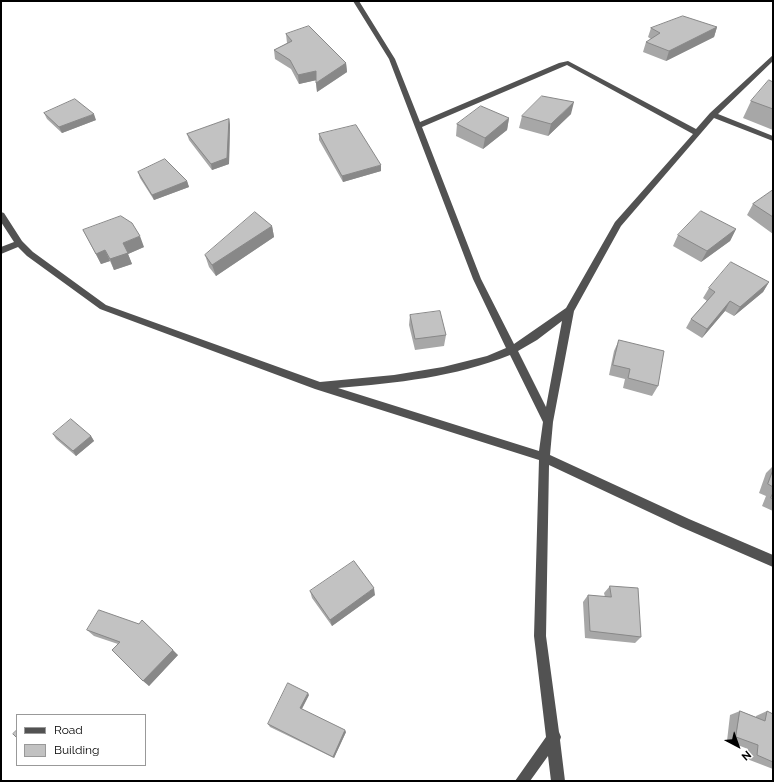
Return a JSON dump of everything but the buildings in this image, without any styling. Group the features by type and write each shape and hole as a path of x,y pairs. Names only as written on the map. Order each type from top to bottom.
{"street":[{"path":"356,1 392,59 478,279 548,422"},
{"path":"558,781 554,738 540,636 544,457 548,422 569,311 618,224 713,114 773,57"},
{"path":"418,126 561,64 568,63 697,133"},
{"path":"713,114 773,139"},
{"path":"1,215 19,243 30,254 103,307 319,386 544,457 685,523 773,561"},
{"path":"1,251 19,243"},
{"path":"319,386 410,378 472,364 512,350 569,311"},
{"path":"522,781 554,738"}]}
